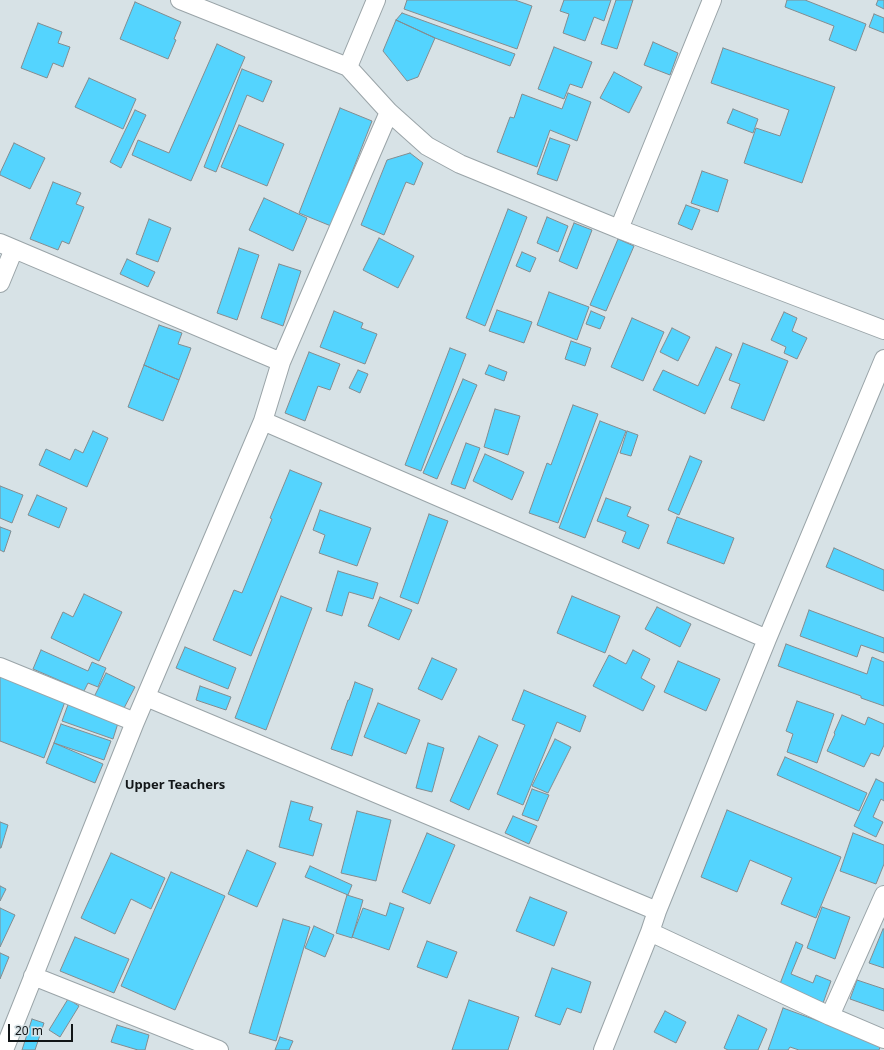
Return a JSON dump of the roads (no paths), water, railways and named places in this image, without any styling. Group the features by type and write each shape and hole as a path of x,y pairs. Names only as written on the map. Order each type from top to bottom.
{"street":[{"path":"180,0 348,67 389,112 427,146 460,164 619,229 884,330"},
{"path":"348,67 376,0"},
{"path":"619,229 712,0"},
{"path":"4,1050 135,722 263,421 281,362 389,112"},
{"path":"0,283 7,246 281,362"},
{"path":"603,1050 657,911 767,639 884,359"},
{"path":"263,421 767,639"},
{"path":"0,667 135,722"},
{"path":"146,697 657,911"},
{"path":"830,1016 884,895"},
{"path":"650,932 830,1016 884,1039"},
{"path":"33,976 219,1050"}],"district":[{"name":"Upper Teachers","path":"175,785"}]}
